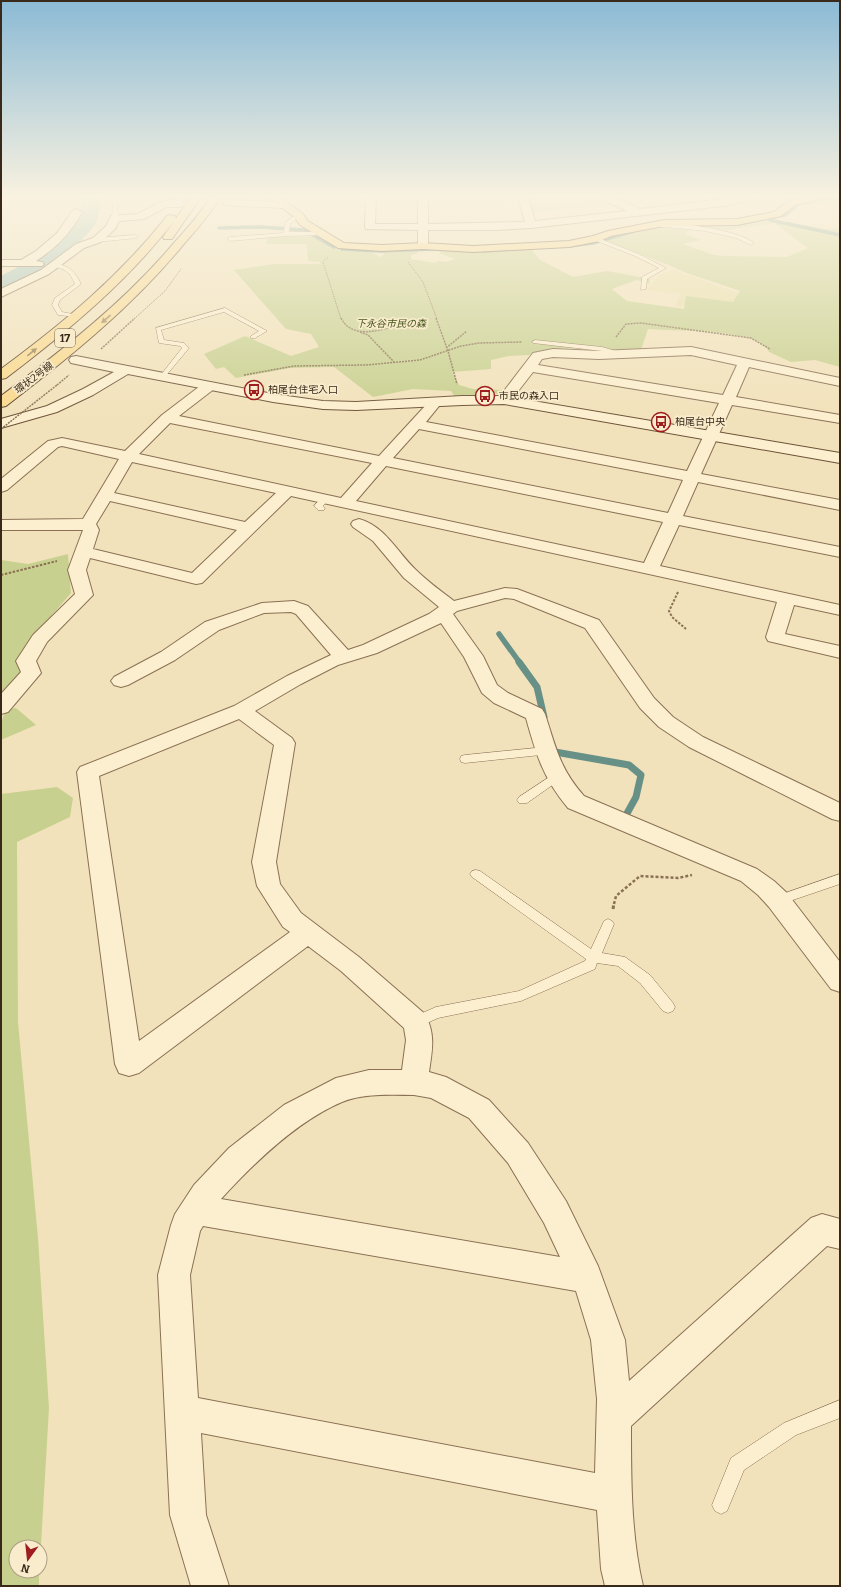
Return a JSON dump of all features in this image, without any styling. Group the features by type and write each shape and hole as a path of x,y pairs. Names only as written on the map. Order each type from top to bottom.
{"main road":[{"path":"1,375 76,316 124,271"},
{"name":"環状2号線","path":"1,389 82,324 137,271"},
{"name":"環状2号線","path":"1,403 78,343 122,305 156,271"},
{"path":"1,418 51,385 76,360 148,296 170,271"}],"street":[{"path":"1,293 46,271"},
{"path":"504,400 538,356 543,354 623,354 691,351 840,382"},
{"path":"76,360 297,402 335,406 430,403 481,399 504,400 840,458"},
{"path":"650,569 727,400 746,362"},
{"path":"529,367 840,419"},
{"path":"1,424 52,409 88,392 126,370"},
{"path":"88,524 128,456 167,418 209,386"},
{"path":"346,502 432,406 430,403"},
{"path":"167,418 840,552"},
{"path":"416,424 840,505"},
{"path":"1,487 53,444 62,442 288,490 324,503 346,502 840,610"},
{"path":"84,552 196,579 288,490"},
{"path":"104,495 250,528"},
{"path":"1,525 88,524"},
{"path":"1,707 31,673 26,661 40,639 84,595 77,570 91,530 88,524"},
{"path":"359,524 364,526 387,546 406,570 447,610 458,636 473,656 489,689 501,698 535,714 546,751 560,783 576,802 749,875 766,888 778,900 840,981"},
{"path":"308,932 129,1064 88,772 241,711 294,680 331,661 370,649 436,618 447,610 505,593 517,594 592,624 647,702 666,722 696,742 840,813"},
{"path":"787,598 775,638 840,652"},
{"path":"121,681 168,656 212,626 262,608 294,606 302,610 344,657"},
{"path":"241,711 285,743 264,862 269,886 292,920 350,964 416,1022 420,1040 414,1082"},
{"path":"210,1586 188,1515 174,1275 186,1226 205,1195 239,1158 294,1114 336,1091 369,1083 414,1082 436,1086 479,1109 518,1152 555,1212 587,1277 608,1340 614,1399 614,1495 620,1569 624,1586"},
{"path":"195,1210 587,1277"},
{"path":"614,1418 822,1229 840,1234"},
{"path":"182,1412 614,1495"}],"lane":[{"path":"71,271 74,274 78,284 57,299 55,305 60,314 76,316"},
{"path":"643,289 644,278 657,271"},
{"path":"162,377 186,348 182,344 161,342 158,329 225,310 264,331 253,337"},
{"path":"535,342 602,349 623,354"},
{"path":"465,759 546,751"},
{"path":"523,800 557,776"},
{"path":"476,874 593,957 621,961 645,979 668,1007"},
{"path":"778,900 840,879"},
{"path":"416,1022 436,1013 521,996 590,965 608,924"},
{"path":"720,1505 737,1464 790,1428 840,1410"}],"path":[{"path":"326,271 338,311 345,325 368,336 395,363"},
{"path":"422,282 448,351 457,385"},
{"path":"359,331 405,324"},
{"path":"446,348 467,331"},
{"path":"241,375 294,366 395,363 420,360 461,346 479,343 535,342"},
{"path":"1,429 51,385"},
{"path":"1,575 52,563"},
{"path":"685,576 669,611 672,617 686,629"},
{"path":"616,896 640,876 678,878 689,876 700,870 710,859"}],"shaded area":[{"path":"671,271 677,271 840,331 840,333 720,306 676,306 680,294 647,290 659,275"}],"green space":[{"name":"下永谷市民の森","path":"235,271 561,271 573,277 607,271 650,279 649,284 637,280 612,289 627,301 684,309 686,296 733,302 740,291 682,271 840,271 840,367 815,360 791,362 769,352 764,345 756,340 738,335 713,332 648,329 641,350 556,348 569,350 540,351 529,355 509,356 491,360 491,369 452,372 459,385 473,389 503,390 499,394 455,397 451,391 413,389 373,397 334,367 290,368 236,378 224,367 216,369 204,354 245,336 291,356 319,347 311,334 286,329"},
{"path":"68,554 71,593 29,642 23,674 1,700 1,560 28,564"},
{"path":"16,708 36,725 1,740 2,719 4,714 11,709"},
{"path":"57,787 73,798 70,817 17,842 18,1022 38,1238 49,1408 41,1539 8,1539 8,1579 39,1579 39,1586 1,1586 1,794"}],"waterway":[{"path":"4,283 28,271"},
{"path":"499,634 520,663"},
{"path":"519,662 537,687 544,717"},
{"path":"552,748 555,752 629,765 641,775 636,797 625,817 631,819"}],"place":[{"name":"柏尾台住宅入口","path":"254,390"},
{"name":"市民の森入口","path":"485,396"},
{"name":"柏尾台中央","path":"661,422"}]}
